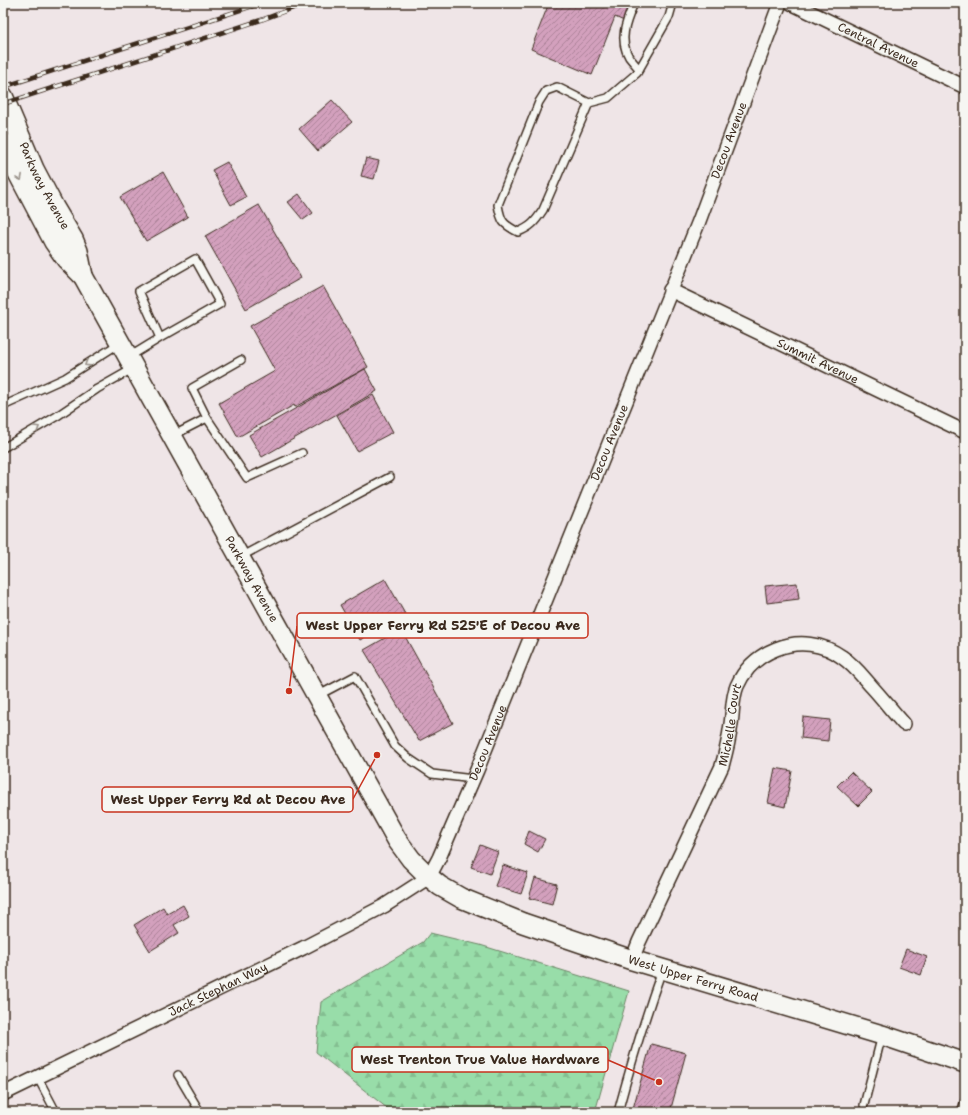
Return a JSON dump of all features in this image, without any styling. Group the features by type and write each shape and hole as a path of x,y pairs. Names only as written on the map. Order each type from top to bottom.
{"main road":[{"name":"Parkway Avenue","path":"3,96 34,169 73,239 78,251 83,276"},
{"name":"Parkway Avenue","path":"3,142 54,242 66,259 83,276 397,840 411,859 429,877"},
{"name":"West Upper Ferry Road","path":"429,877 440,886 461,898 523,923 632,960 882,1035 965,1063"}],"street":[{"name":"Decou Avenue","path":"429,877 439,858 473,779 699,220 780,3"},
{"name":"Central Avenue","path":"791,3 965,87"},
{"name":"Summit Avenue","path":"670,290 965,432"},
{"name":"Michelle Court","path":"632,960 639,942 722,766 728,744 732,702 737,686 744,673 755,661 768,652 783,646 800,643 815,645 830,650 843,657 855,668 904,724"},
{"name":"Jack Stephan Way","path":"3,1094 303,948 384,906 429,877"}],"lane":[{"path":"634,3 625,25 624,41 628,56 639,69"},
{"path":"589,103 543,210 536,221 528,228 518,232 508,227 500,218 498,204 539,102 546,91 556,87 589,103 608,98 637,73 669,17 673,3"},
{"path":"3,406 65,378 128,356 160,338 220,304 195,259 139,291 160,338"},
{"path":"3,448 57,416 97,389 128,356"},
{"path":"241,360 192,388 207,418 247,478 302,453"},
{"path":"172,436 207,418"},
{"path":"240,557 390,477"},
{"path":"317,696 355,676 395,746 408,758 432,774 473,779"},
{"path":"618,1112 643,1025 662,969"},
{"path":"864,1105 882,1035"},
{"path":"178,1075 200,1112"},
{"path":"38,1078 56,1112"},
{"path":"961,1112 965,1101"}],"green space":[{"path":"430,933 480,945 629,991 595,1112 392,1112 316,1052 321,1002 423,942"}],"building":[{"path":"549,3 623,3 630,6 624,21 615,17 592,75 531,49"},
{"path":"332,100 352,122 318,151 299,129"},
{"path":"366,158 379,161 374,179 361,176"},
{"path":"227,162 246,197 231,205 212,170"},
{"path":"163,172 188,217 146,241 120,197"},
{"path":"299,194 313,213 303,220 288,202"},
{"path":"259,205 301,278 246,309 205,236"},
{"path":"323,286 368,367 295,407 294,405 238,437 219,403 275,371 250,326"},
{"path":"365,369 377,391 262,457 249,435"},
{"path":"373,395 393,432 357,451 337,415"},
{"path":"385,579 405,614 360,640 340,605"},
{"path":"797,583 799,599 767,603 765,586"},
{"path":"401,629 453,723 419,741 364,650"},
{"path":"803,717 830,720 828,741 801,738"},
{"path":"775,768 792,771 785,807 768,803"},
{"path":"851,772 872,792 858,806 837,786"},
{"path":"529,831 545,839 538,852 524,844"},
{"path":"480,845 498,852 490,874 471,867"},
{"path":"503,865 528,873 521,894 495,886"},
{"path":"535,878 557,884 552,904 529,898"},
{"path":"183,905 189,916 174,925 179,933 150,951 134,925 163,907 167,914"},
{"path":"906,949 927,957 921,975 899,967"},
{"path":"651,1044 686,1053 670,1112 632,1112"}],"railway":[{"path":"3,87 262,3"},
{"path":"3,104 261,20 307,3"}],"place":[{"name":"West Upper Ferry Rd 525'E of Decou Ave","path":"289,691"},
{"name":"West Upper Ferry Rd at Decou Ave","path":"377,755"},
{"name":"West Trenton True Value Hardware","path":"659,1082"}]}
